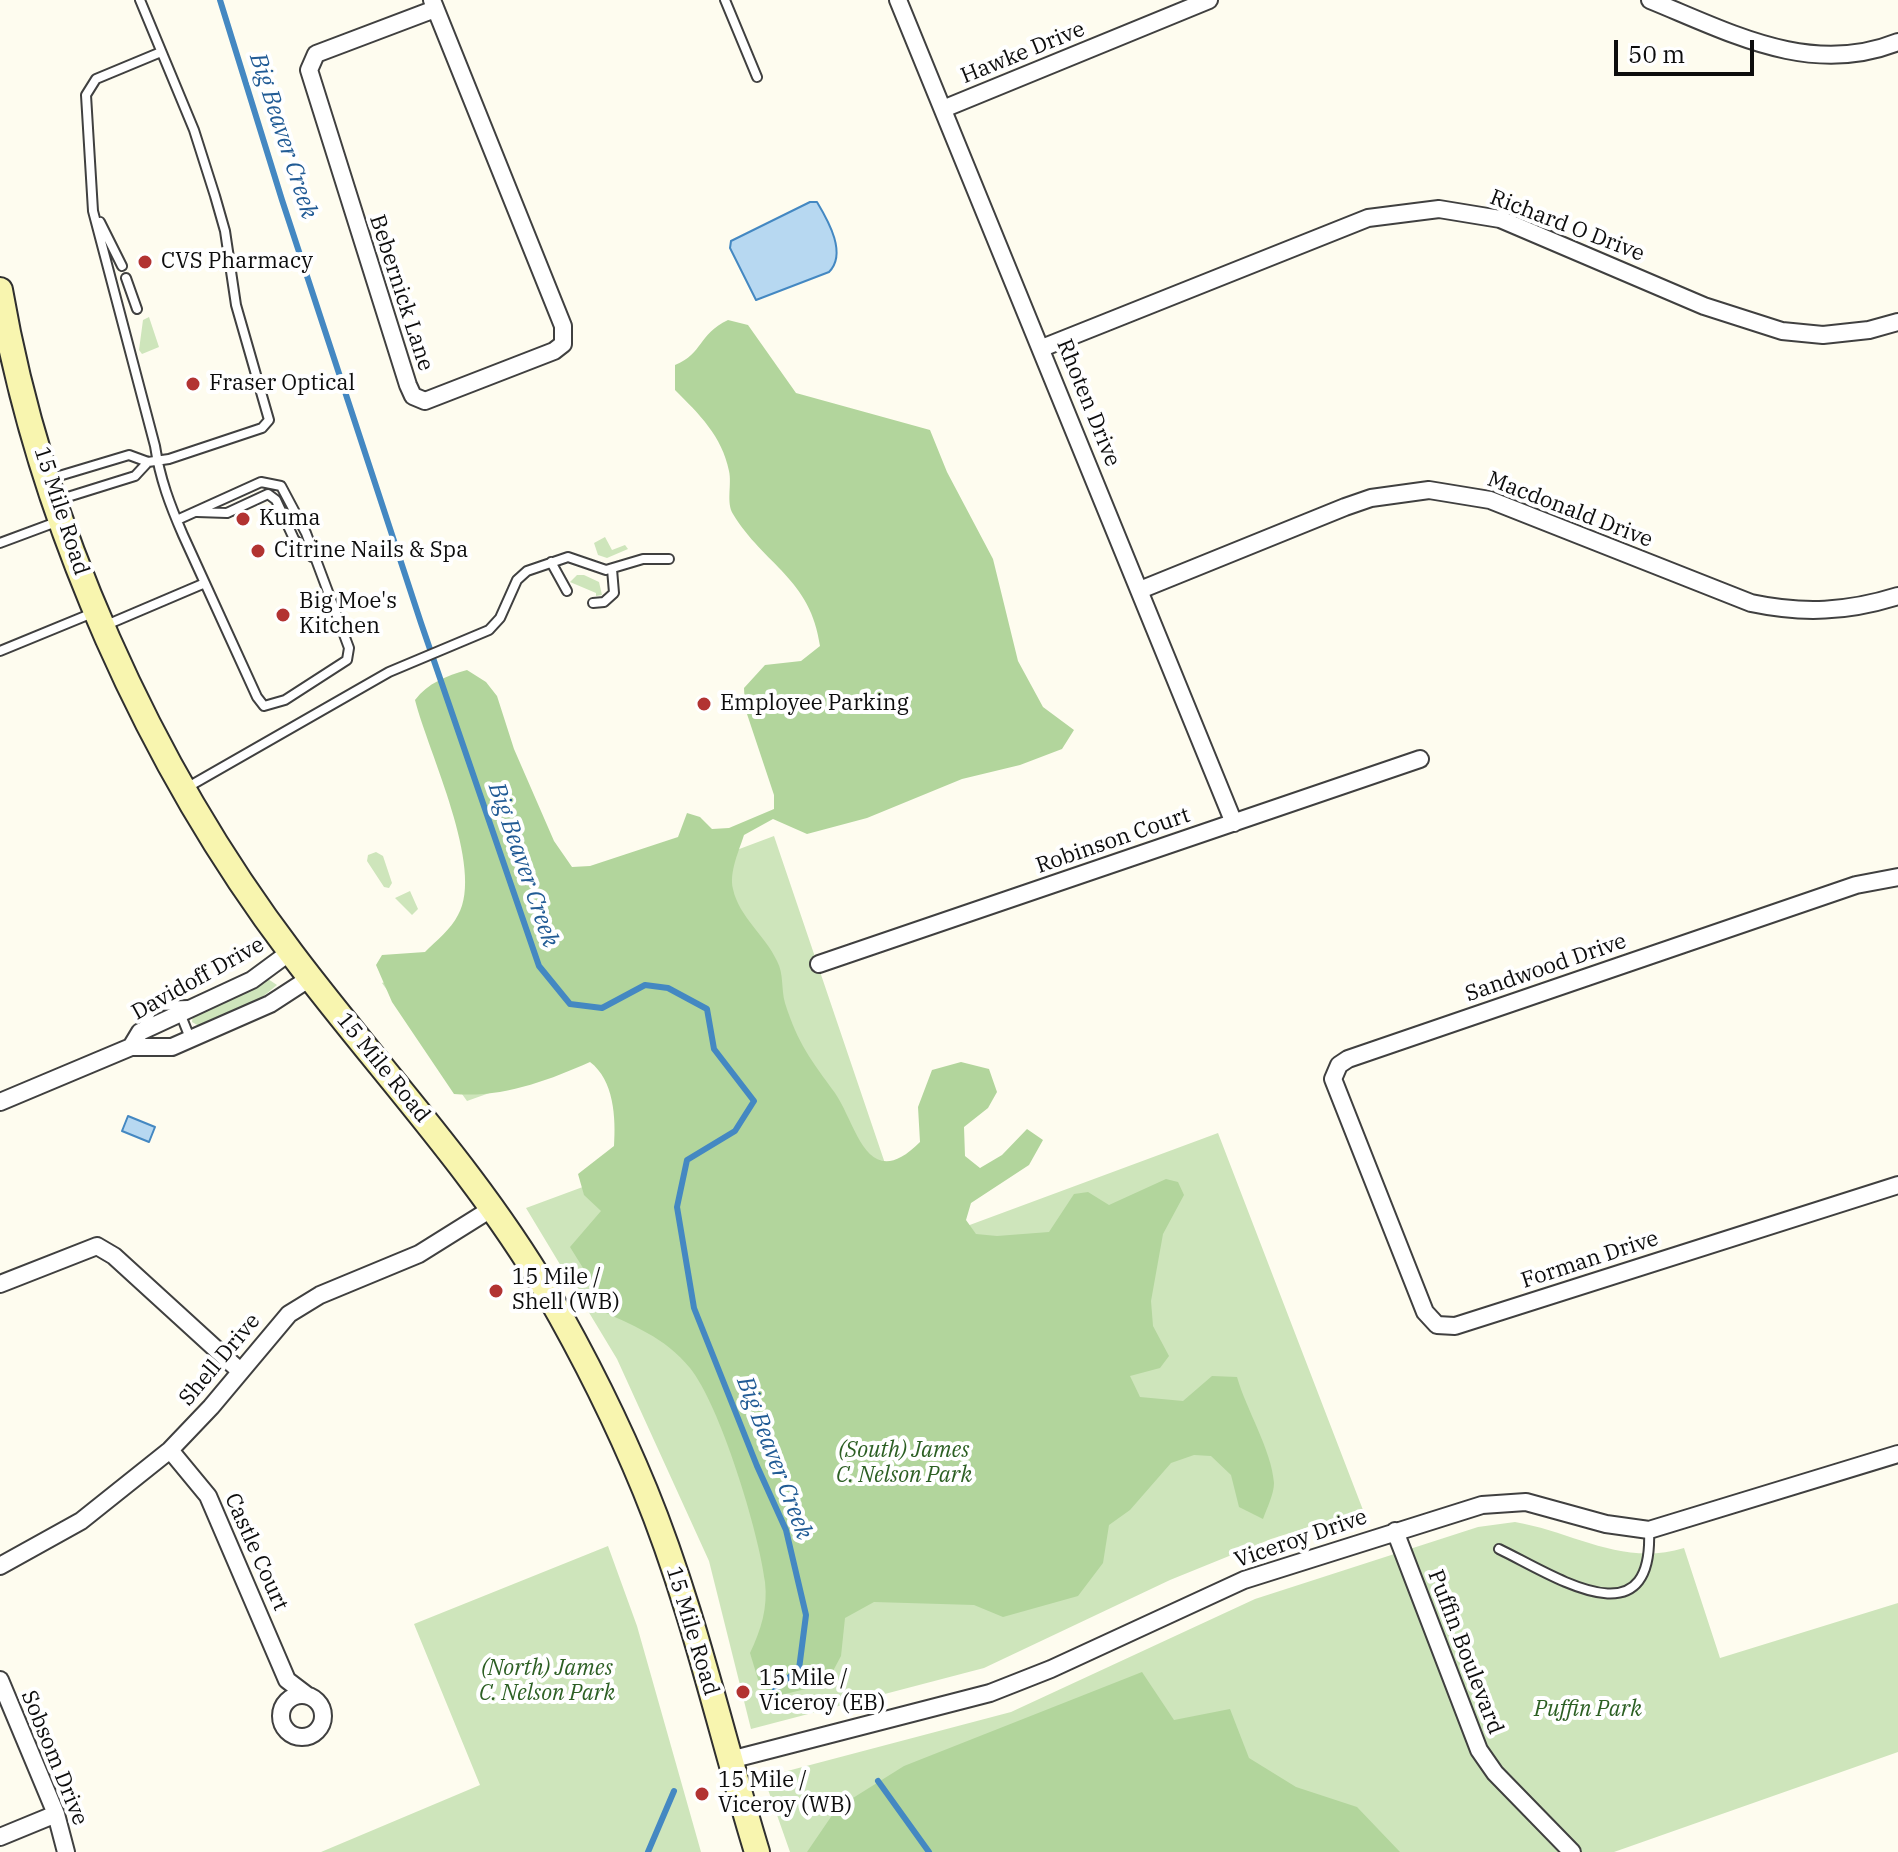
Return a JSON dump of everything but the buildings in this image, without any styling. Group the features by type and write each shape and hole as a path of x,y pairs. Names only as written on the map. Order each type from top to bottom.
{"main road":[{"name":"15 Mile Road","path":"0,290 3,321 55,500 100,619 147,722 224,858 290,952 418,1109 491,1209 530,1265 574,1340 646,1492 694,1631 757,1852"}],"street":[{"name":"Rhoten Drive","path":"898,0 1234,823"},
{"name":"Hawke Drive","path":"943,109 1209,0"},
{"path":"1650,0 1758,45 1794,54 1851,55 1898,42"},
{"name":"Bebernick Lane","path":"434,4 565,332 563,344 554,351 425,401 417,399 410,390 309,70 316,54 434,4"},
{"name":"Richard O Drive","path":"1042,348 1368,218 1439,209 1500,219 1704,306 1782,331 1823,335 1898,322"},
{"name":"Macdonald Drive","path":"1140,590 1371,498 1429,490 1490,500 1751,603 1791,611 1834,611 1898,596"},
{"name":"Robinson Court","path":"819,964 1420,759"},
{"name":"Sandwood Drive","path":"1376,1191 1334,1088 1335,1072 1348,1059 1856,885 1898,877"},
{"name":"Davidoff Drive","path":"131,1047 140,1032 252,980 290,952"},
{"name":"Davidoff Drive","path":"0,1102 131,1047 162,1048 190,1038 270,1004 310,978"},
{"name":"Forman Drive","path":"1376,1191 1425,1312 1437,1325 1446,1327 1898,1185"},
{"name":"Shell Drive","path":"0,1566 81,1521 170,1450 275,1327 297,1309 336,1287 419,1254 491,1209"},
{"path":"0,1284 97,1246 114,1256 240,1371"},
{"name":"Castle Court","path":"170,1450 208,1496 287,1680 308,1696"},
{"name":"Viceroy Drive","path":"730,1760 990,1693 1051,1669 1244,1580 1395,1531 1505,1501 1552,1506 1606,1524 1649,1530 1898,1454"},
{"name":"Puffin Boulevard","path":"1395,1531 1479,1750 1495,1773 1572,1852"},
{"name":"Sobsom Drive","path":"0,1680 56,1814 66,1852"},
{"path":"283,1706 294,1696 308,1696 319,1704 323,1718 312,1734 299,1737 287,1731 281,1719 283,1706 287,1680"},
{"path":"0,1837 56,1814"}],"lane":[{"path":"55,500 135,476 152,461 262,428 270,415 242,332 225,231 215,196 194,130 140,0"},
{"path":"725,0 757,77"},
{"path":"161,52 96,79 88,88 93,211 152,461 177,520 205,583 264,706 285,700 337,668 349,654 288,493 276,482 261,482 177,520"},
{"path":"93,211 122,266"},
{"path":"126,278 137,309"},
{"path":"0,543 55,500 129,455 152,461"},
{"path":"195,512 227,513 268,494 276,500 294,539 316,561"},
{"path":"184,789 417,660 489,630 500,618 521,575 568,557 612,569 643,559 669,559"},
{"path":"551,562 567,591"},
{"path":"593,603 600,603 614,593 612,569"},
{"path":"0,651 205,583"},
{"path":"186,1008 190,1038"},
{"path":"1499,1549 1595,1594 1614,1595 1635,1585 1643,1575 1650,1552 1649,1530"}],"green space":[{"path":"149,317 159,347 142,354 139,350 143,320"},
{"name":"(South) James C. Nelson Park","path":"728,320 748,325 796,393 930,430 947,472 993,559 1018,661 1043,707 1074,730 1062,749 1020,765 962,779 867,818 807,834 773,819 744,835 733,869 733,889 741,908 779,966 785,1003 800,1041 843,1106 866,1149 876,1158 887,1161 902,1156 920,1142 918,1107 932,1070 961,1062 989,1069 997,1092 988,1108 964,1127 965,1156 980,1168 1002,1155 1027,1129 1043,1140 1029,1165 971,1203 966,1220 976,1234 997,1236 1049,1232 1074,1194 1088,1192 1109,1205 1166,1179 1178,1182 1184,1195 1163,1234 1151,1301 1153,1326 1169,1356 1160,1368 1130,1376 1140,1397 1183,1401 1212,1376 1237,1377 1269,1457 1274,1483 1263,1519 1239,1507 1231,1475 1211,1456 1194,1455 1171,1463 1130,1510 1109,1525 1103,1563 1078,1596 1003,1617 974,1605 874,1602 845,1618 841,1656 826,1684 777,1696 760,1686 750,1653 763,1619 765,1582 747,1502 714,1410 690,1368 670,1348 597,1309 593,1284 570,1247 601,1211 584,1195 578,1174 614,1146 614,1112 604,1079 590,1062 507,1091 454,1094 392,1002 376,965 382,955 425,952 455,920 464,894 460,840 415,700 432,685 452,675 467,670 486,682 497,696 514,749 554,841 572,867 590,866 678,837 687,813 700,817 712,829 729,828 774,809 774,795 745,708 744,688 765,665 801,661 820,646 815,623 797,588 745,532 733,514 726,458 715,436 675,390 675,365 691,355 711,332"},
{"path":"605,537 612,550 625,545 628,549 607,558 598,555 594,543"},
{"path":"577,575 599,582 602,595 596,596 596,593 570,582"},
{"name":"(South) James C. Nelson Park","path":"774,836 913,1246 1218,1133 1363,1510 1271,1539 1170,1580 984,1668 751,1729 709,1561 617,1359 526,1208 734,1131 689,1022 467,1101 382,983"},
{"path":"376,852 383,856 392,883 389,888 384,887 367,861 368,855"},
{"path":"410,891 418,909 412,915 395,898"},
{"path":"268,979 277,985 255,1003 199,1026 192,1022 193,1014"},
{"name":"Puffin Park","path":"1515,1522 1619,1551 1662,1553 1684,1548 1720,1658 1898,1603 1898,1752 1614,1852 790,1852 765,1781 776,1778 776,1774 1011,1712 1255,1599 1478,1527"},
{"name":"(North) James C. Nelson Park","path":"608,1546 637,1626 701,1852 321,1852 480,1785 414,1624"},
{"path":"1142,1672 1174,1720 1230,1709 1249,1758 1296,1787 1357,1807 1400,1852 807,1852 837,1808 904,1766"}],"water":[{"path":"810,202 817,202 831,228 836,247 834,265 829,272 756,300 730,248 731,241"},
{"path":"128,1116 155,1127 149,1142 122,1131"}],"waterway":[{"name":"Big Beaver Creek","path":"220,0 282,200 421,623 539,966 570,1004 602,1008 645,985 668,988 707,1009 714,1049 754,1101 735,1131 687,1160 677,1207 694,1308 786,1530 806,1615 799,1669 775,1689"},
{"path":"878,1781 929,1852"},
{"name":"Big Beaver Creek","path":"648,1852 674,1791"}],"place":[{"name":"CVS Pharmacy","path":"145,262"},
{"name":"Fraser Optical","path":"193,384"},
{"name":"Kuma","path":"243,519"},
{"name":"Citrine Nails & Spa","path":"258,551"},
{"name":"Big Moe's Kitchen","path":"283,615"},
{"name":"Employee Parking","path":"704,704"},
{"name":"15 Mile / Shell (WB)","path":"496,1291"},
{"name":"15 Mile / Viceroy (EB)","path":"743,1692"},
{"name":"15 Mile / Viceroy (WB)","path":"702,1794"}]}
